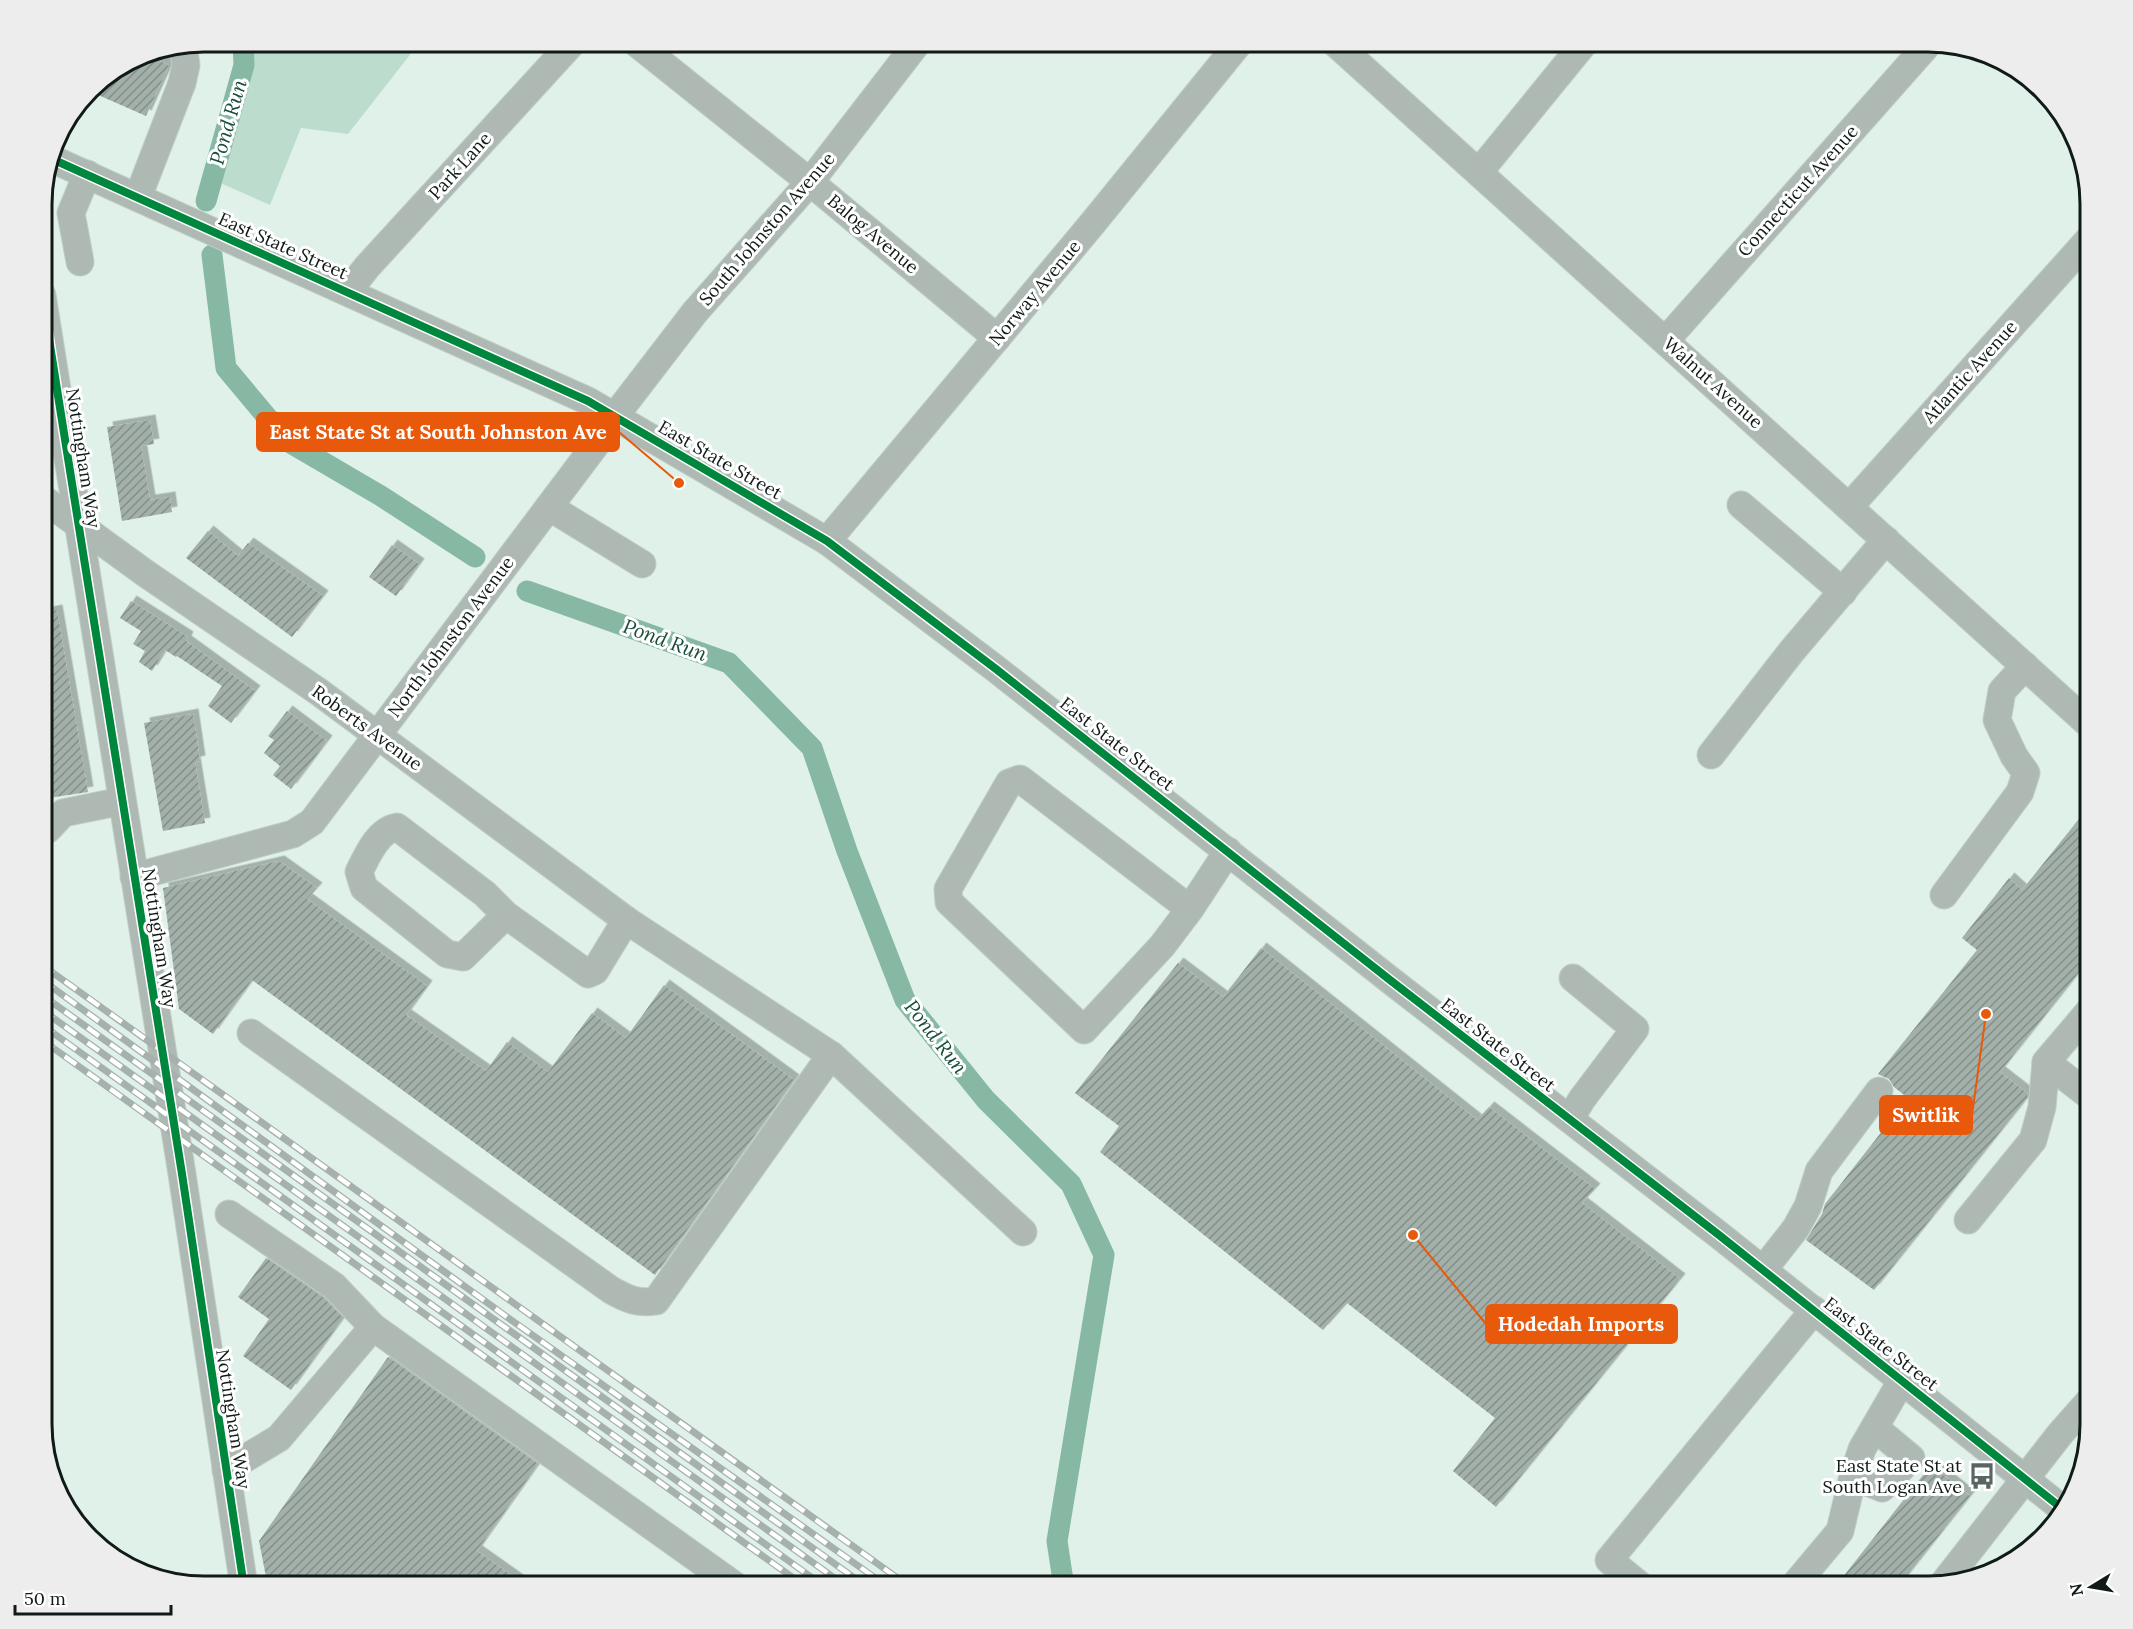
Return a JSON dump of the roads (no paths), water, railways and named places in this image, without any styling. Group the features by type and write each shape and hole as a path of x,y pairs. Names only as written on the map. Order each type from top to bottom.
{"street":[{"name":"Park Lane","path":"348,291 563,53"},
{"name":"Balog Avenue","path":"649,53 810,182 997,338"},
{"name":"South Johnston Avenue","path":"615,416 695,312 810,182 910,53"},
{"name":"Norway Avenue","path":"827,542 1231,53"},
{"name":"Walnut Avenue","path":"1346,53 2080,716"},
{"path":"1479,172 1576,53"},
{"name":"Connecticut Avenue","path":"1666,340 1920,53"},
{"path":"138,197 182,84 186,66 184,54"},
{"name":"East State Street","path":"59,162 588,401 827,542 996,669 1814,1310 2057,1504"},
{"path":"80,262 71,213 87,174"},
{"name":"Atlantic Avenue","path":"1849,507 2080,249"},
{"name":"Nottingham Way","path":"53,365 185,1196 242,1576"},
{"name":"North Johnston Avenue","path":"134,877 293,834 312,822 615,416"},
{"path":"1741,505 1843,592"},
{"name":"Roberts Avenue","path":"53,507 319,692 626,920 831,1055 1023,1232"},
{"path":"549,507 642,564"},
{"path":"1711,755 1791,652 1886,540"},
{"path":"1944,895 2020,792 2026,773 2014,756 1997,720 2002,692 2025,666"},
{"path":"1190,909 1020,779 1010,783 948,889 949,902 1084,1030 1162,946 1190,909 1228,851"},
{"path":"53,824 63,813 122,801"},
{"path":"503,913 463,957 447,954 364,888 359,872 372,848 390,828 397,827 485,894 503,913 588,974 595,971 626,920"},
{"path":"1570,1119 1582,1099 1635,1029 1573,978"},
{"path":"1968,1220 2033,1140 2042,1107 2046,1062 2080,1022"},
{"path":"251,1033 612,1290 633,1302 646,1303 656,1301 831,1055"},
{"path":"2046,1062 2080,1088"},
{"path":"1763,1270 1796,1228 1808,1206 1819,1171 1879,1091"},
{"path":"229,1214 334,1286 373,1327 722,1576"},
{"path":"1629,1576 1609,1560 1814,1310"},
{"path":"226,1470 279,1438 373,1327"},
{"path":"1802,1576 1839,1531 1862,1449 1902,1380"},
{"path":"1950,1575 2025,1478 2080,1412"},
{"path":"1853,1476 1882,1488 1911,1458 1875,1428"}],"waterway":[{"name":"Pond Run","path":"206,201 244,65 243,53"},
{"name":"Pond Run","path":"212,255 226,368 287,441 381,496 475,557"},
{"name":"Pond Run","path":"527,591 729,663 812,748 847,851 905,1000 986,1100 1071,1184 1104,1255 1057,1541 1062,1576"}],"railway":[{"path":"53,973 895,1576"},
{"path":"53,988 507,1317 872,1576"},
{"path":"53,1003 852,1576"},
{"path":"53,1018 832,1576"},
{"path":"53,1033 810,1576"},
{"path":"53,1048 791,1576"}],"place":[{"name":"East State St at South Johnston Ave","path":"679,483"},
{"name":"Switlik","path":"1986,1014"},
{"name":"Hodedah Imports","path":"1413,1235"},
{"name":"East State St at South Logan Ave","path":"1982,1476"}]}
